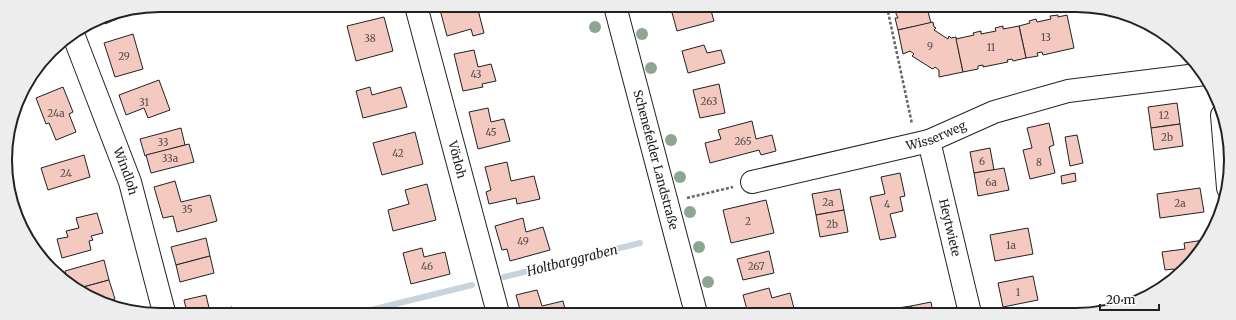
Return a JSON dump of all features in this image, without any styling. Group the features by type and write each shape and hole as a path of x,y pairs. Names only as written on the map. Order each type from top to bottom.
{"street":[{"name":"Vörloh","path":"418,12 497,308"},
{"name":"Schenefelder Landstraße","path":"617,12 695,308"},
{"name":"Windloh","path":"75,39 130,182 163,308"},
{"name":"Wisserweg","path":"752,182 923,143 994,112 1068,92 1197,75"},
{"name":"Heytwiete","path":"923,143 968,308"}],"path":[{"path":"888,12 923,143"},
{"path":"667,203 752,182"}],"building":[{"path":"441,12 479,12 484,33 473,36 471,29 447,36"},
{"path":"672,12 711,12 714,21 677,31"},
{"path":"895,12 928,12 931,23 898,30 895,18 898,18"},
{"path":"1058,15 1058,17 1067,15 1074,48 1043,55 1042,52 1037,53 1038,56 1026,58 1019,26 1030,23 1029,21 1036,19 1037,22 1051,19 1050,16"},
{"path":"121,17 105,24 104,23"},
{"path":"384,17 393,51 356,61 347,26"},
{"path":"933,22 934,27 936,28 934,30 948,39 949,36 951,38 956,37 963,72 939,77 939,70 935,67 933,69 931,68 912,56 914,54 910,51 903,54 898,30"},
{"path":"1003,26 1003,29 1019,26 1026,58 1013,61 1012,59 1007,60 1008,62 983,67 983,65 978,66 978,69 963,72 956,39 974,35 973,33 981,31 981,34 996,31 995,28"},
{"path":"133,34 143,69 115,77 104,43"},
{"path":"704,45 707,53 721,50 725,63 688,73 682,51"},
{"path":"474,50 478,67 491,64 496,81 482,84 483,87 463,91 454,54"},
{"path":"159,80 170,110 148,118 144,108 126,115 119,95"},
{"path":"719,84 725,113 700,118 693,90"},
{"path":"63,87 73,112 69,114 76,132 56,140 49,123 46,124 36,98"},
{"path":"370,87 372,95 401,87 407,107 363,118 356,91"},
{"path":"1177,103 1180,124 1151,128 1148,107"},
{"path":"488,108 491,122 504,119 510,141 478,149 469,112"},
{"path":"752,121 756,139 772,135 776,151 761,155 759,150 710,163 705,143 721,139 718,130"},
{"path":"1049,123 1054,145 1049,147 1055,173 1030,179 1023,150 1032,148 1027,128"},
{"path":"1180,124 1183,146 1154,150 1151,128"},
{"path":"181,128 185,145 145,156 140,139"},
{"path":"415,132 423,164 382,175 373,143"},
{"path":"1077,135 1083,163 1070,166 1065,137"},
{"path":"189,144 194,162 151,173 146,155"},
{"path":"990,148 994,170 974,173 970,152"},
{"path":"84,155 90,177 48,190 41,168"},
{"path":"507,162 511,181 534,176 540,199 517,204 516,198 489,204 486,192 491,190 485,167"},
{"path":"1004,168 1009,190 978,196 974,173"},
{"path":"900,173 905,196 900,197 903,211 890,214 896,237 880,240 870,197 885,194 881,177"},
{"path":"1075,173 1076,181 1062,184 1061,176"},
{"path":"175,181 181,202 210,195 217,221 177,232 173,216 163,218 154,187"},
{"path":"427,184 436,220 393,231 388,210 409,204 405,190"},
{"path":"1200,188 1204,212 1160,218 1157,194"},
{"path":"840,189 844,210 816,215 812,194"},
{"path":"766,200 774,233 731,243 723,210"},
{"path":"844,210 848,232 820,237 816,215"},
{"path":"97,213 103,233 91,236 93,240 89,241 91,250 62,258 57,239 68,237 66,231 79,228 76,218"},
{"path":"523,218 526,232 543,227 550,250 510,261 507,249 502,250 495,226"},
{"path":"1028,228 1033,254 995,261 990,235"},
{"path":"206,238 210,256 176,265 171,247"},
{"path":"1200,241 1187,258 1174,271 1174,269 1165,270 1162,252 1185,249 1184,243"},
{"path":"422,248 424,257 445,252 450,274 411,284 403,253"},
{"path":"769,251 774,273 743,280 737,259"},
{"path":"210,256 214,273 180,282 176,265"},
{"path":"104,260 109,280 84,287 66,274 65,271"},
{"path":"1033,276 1038,300 1003,307 998,283"},
{"path":"109,280 115,299 112,300 103,297 84,287"},
{"path":"769,288 772,298 790,293 794,308 747,308 743,295"},
{"path":"537,290 542,306 563,301 565,308 520,308 516,295"},
{"path":"206,295 209,308 186,308 184,300"},
{"path":"931,302 932,308 911,308 911,306"},
{"path":"911,306 911,308 898,308"}],"waterway":[{"name":"Holtbarggraben","path":"504,277 640,243"},
{"name":"Holtbarggraben","path":"379,308 472,285"}]}
